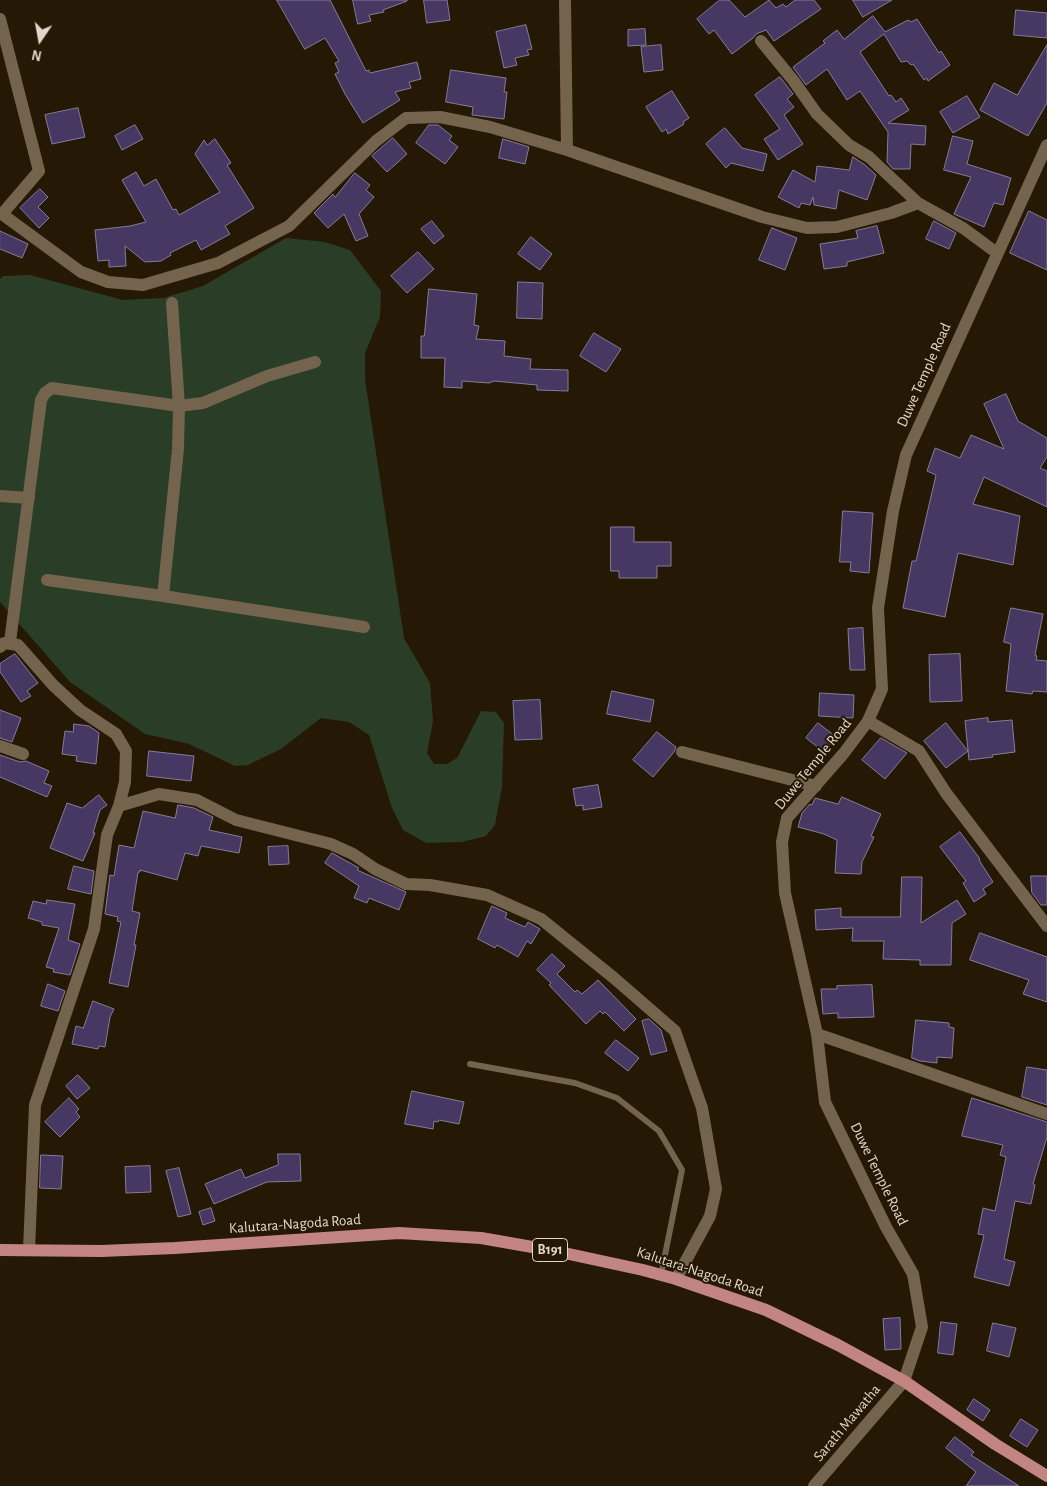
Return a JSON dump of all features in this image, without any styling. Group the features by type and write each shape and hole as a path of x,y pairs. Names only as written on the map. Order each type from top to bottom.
{"main road":[{"name":"Kalutara-Nagoda Road","path":"0,1250 100,1252 399,1233 480,1238 555,1251 676,1279 766,1310 838,1345 904,1381 995,1444 1047,1476"}],"street":[{"path":"565,0 567,150"},
{"path":"0,19 39,171 1,214 81,272 108,282 143,285 218,263 289,226 376,141 406,118 440,117 490,128 567,150 762,217 807,228 837,227 891,213 918,203"},
{"path":"760,40 794,80 817,114 849,145 869,157 918,203 963,228 998,252"},
{"name":"Duwe Temple Road","path":"904,1381 922,1326 913,1274 886,1227 825,1102 817,1034 785,893 782,842 788,818 868,721 882,689 878,608 893,511 906,455 1047,145"},
{"path":"163,596 178,449 179,406 172,303"},
{"path":"29,1250 35,1105 94,929 107,835 119,806 125,782 126,751 116,734 80,710 53,685 18,645 5,644 29,498 41,400 45,393 52,388 179,406 203,403 267,376 315,362"},
{"path":"0,496 29,498"},
{"path":"47,580 364,627"},
{"path":"868,721 919,751 946,793 1047,926"},
{"path":"0,746 23,754"},
{"path":"682,752 816,786"},
{"path":"119,806 159,794 198,800 236,820 331,844 354,854 375,869 406,884 430,885 487,895 541,919 614,978 675,1031 702,1108 716,1189 710,1216 676,1279"},
{"path":"817,1034 1047,1114"},
{"name":"Sarath Mawatha","path":"814,1486 904,1381"}],"lane":[{"path":"470,1064 575,1083 617,1098 658,1131 682,1170 661,1275"}],"green space":[{"path":"286,238 325,242 350,250 381,291 380,317 365,353 365,379 404,638 430,683 433,721 427,753 434,764 447,764 457,758 481,711 496,712 504,723 502,787 495,825 486,836 462,842 426,843 403,830 392,808 369,735 349,722 321,718 281,749 248,765 235,766 189,744 145,734 70,682 0,602 0,279 3,276 30,275 123,300 163,298 203,286"}],"building":[{"path":"277,0 330,0 366,71 369,70 370,73 417,62 421,79 409,82 411,88 395,92 400,100 363,123 335,74 339,72 335,63 339,61 325,38 305,49"},
{"path":"353,0 407,1 383,10 384,12 369,15 371,21 358,24"},
{"path":"424,0 447,0 450,20 427,23"},
{"path":"720,0 729,0 745,17 769,0 776,8 783,4 786,7 795,0 814,0 821,9 774,41 766,30 756,34 732,54 714,30 709,34 697,19"},
{"path":"853,0 892,0 863,17"},
{"path":"1016,10 1047,13 1047,38 1014,35"},
{"path":"873,16 885,32 908,20 911,22 917,19 939,53 941,51 950,65 928,81 927,78 924,80 913,64 911,65 907,61 901,62 884,34 860,52 889,96 891,95 896,102 901,98 909,110 888,123 926,126 925,145 911,144 910,169 893,169 887,162 888,132 860,91 847,100 827,69 806,85 793,67 825,43 823,41 837,30 844,39"},
{"path":"526,25 532,49 527,50 529,55 515,58 517,65 504,68 496,32"},
{"path":"645,29 646,45 628,46 628,30"},
{"path":"661,45 663,70 644,72 641,47"},
{"path":"1047,45 1047,103 1028,136 980,110 994,83 1017,95"},
{"path":"451,70 506,78 504,92 507,92 504,119 472,115 473,107 446,102"},
{"path":"780,77 793,94 787,99 794,107 784,115 803,144 778,160 764,139 780,129 755,95"},
{"path":"672,91 689,118 683,122 684,124 668,134 666,129 662,132 646,107"},
{"path":"967,96 980,117 953,133 940,112"},
{"path":"78,108 85,137 52,144 45,115"},
{"path":"135,125 143,139 122,150 115,136"},
{"path":"429,125 438,125 452,136 449,140 458,147 445,164 416,143"},
{"path":"725,128 742,148 767,154 763,171 731,163 726,168 706,144"},
{"path":"953,136 973,141 967,164 1011,178 1003,205 994,203 984,227 954,214 971,177 944,170"},
{"path":"393,138 407,154 387,172 372,156"},
{"path":"215,139 231,163 227,165 254,208 225,226 230,234 201,250 196,240 170,253 171,255 161,261 145,262 125,246 126,266 109,267 109,260 98,261 95,230 146,222 122,180 136,172 144,186 156,179 173,210 176,209 179,215 220,192 195,154 204,140 207,145"},
{"path":"503,139 529,147 525,164 499,158"},
{"path":"853,157 876,175 867,200 839,190 836,209 814,205 813,197 810,205 801,203 799,208 778,197 793,170 815,182 817,166 849,170"},
{"path":"355,173 370,185 366,190 374,197 359,214 368,236 356,241 344,214 328,228 314,213 333,194 335,197"},
{"path":"40,189 48,197 38,207 49,218 39,228 20,208"},
{"path":"1029,211 1047,220 1047,270 1010,253"},
{"path":"432,221 444,236 434,244 421,229"},
{"path":"934,221 956,233 949,249 926,239"},
{"path":"877,226 884,253 847,262 847,266 824,269 820,244 858,238 856,231"},
{"path":"772,228 797,238 785,270 759,260"},
{"path":"0,231 28,244 22,258 0,249"},
{"path":"531,237 552,254 540,270 518,254"},
{"path":"418,252 434,269 407,293 391,276"},
{"path":"518,282 543,283 542,319 517,318"},
{"path":"429,289 477,294 474,325 479,326 476,339 505,341 504,356 531,359 530,369 568,370 568,391 537,390 537,385 494,381 489,383 462,381 462,388 444,387 445,358 421,358 421,336 424,336"},
{"path":"594,333 621,349 606,372 580,356"},
{"path":"1006,394 1018,421 1047,438 1047,457 1040,468 1047,471 1047,507 984,477 973,504 1020,516 1013,565 958,553 945,617 903,608 912,561 916,561 936,475 927,471 935,448 960,458 971,435 1004,449 984,404"},
{"path":"843,511 873,513 869,573 850,571 851,562 840,562"},
{"path":"611,527 634,527 634,542 671,542 671,566 657,566 657,578 619,578 619,571 611,571"},
{"path":"1011,608 1043,614 1035,655 1037,656 1036,660 1047,661 1047,692 1033,691 1032,694 1006,691 1011,644 1004,642"},
{"path":"863,628 865,670 850,670 848,629"},
{"path":"15,654 38,683 27,691 31,696 21,702 0,672 0,664"},
{"path":"960,654 962,701 930,702 929,655"},
{"path":"612,691 654,700 650,722 607,714"},
{"path":"820,693 854,695 853,718 819,716"},
{"path":"540,700 542,739 515,740 513,701"},
{"path":"0,710 21,718 12,742 0,738"},
{"path":"988,718 988,722 1012,720 1015,752 969,760 965,721"},
{"path":"818,723 835,736 824,752 806,738"},
{"path":"946,723 968,751 946,768 924,741"},
{"path":"74,724 89,726 99,733 96,764 76,761 77,756 62,754 65,731 73,732"},
{"path":"657,732 676,747 653,777 633,760"},
{"path":"881,738 907,753 885,779 862,760"},
{"path":"149,751 194,756 191,781 147,776"},
{"path":"0,755 20,762 26,761 49,771 44,783 52,786 47,797 0,777"},
{"path":"598,785 602,807 583,810 583,805 576,806 573,789"},
{"path":"99,795 107,805 100,810 93,833 95,833 83,861 50,848 67,803 82,808"},
{"path":"842,797 881,814 871,836 874,837 862,862 861,874 835,873 837,840 824,834 798,827 802,813 810,804 812,805 815,798 838,804"},
{"path":"178,805 194,808 213,817 209,830 242,837 239,853 201,846 198,856 185,853 177,880 140,870 138,872 132,911 140,913 128,987 109,983 121,922 117,921 118,917 105,914 110,875 114,876 119,845 134,848 143,811 175,818"},
{"path":"960,832 980,859 993,882 983,889 986,894 974,902 963,883 966,881 940,847"},
{"path":"288,846 289,864 269,865 268,847"},
{"path":"332,853 359,868 357,870 406,892 399,910 369,898 367,903 354,898 359,886 325,863"},
{"path":"74,866 94,871 91,894 68,889"},
{"path":"1031,876 1047,876 1047,905 1041,905 1032,893"},
{"path":"902,877 922,877 921,923 957,900 966,914 952,923 951,965 920,965 920,960 883,959 884,941 852,941 853,928 816,930 815,910 841,908 841,917 900,917"},
{"path":"47,900 75,904 68,940 80,944 70,975 53,972 54,969 46,967 59,928 42,925 42,922 28,918 33,901 46,904"},
{"path":"492,906 507,913 505,918 525,927 528,922 540,929 531,944 527,941 518,957 497,945 495,948 478,939"},
{"path":"980,933 1047,957 1047,1002 1023,994 1029,980 970,960"},
{"path":"552,954 565,966 557,974 575,992 577,990 582,994 598,980 636,1019 624,1031 605,1012 603,1014 600,1011 586,1024 549,985 551,983 537,970"},
{"path":"48,984 65,991 58,1011 41,1006"},
{"path":"872,985 874,1017 838,1018 838,1013 823,1014 821,989 837,989 837,986"},
{"path":"93,1001 114,1009 110,1017 105,1047 99,1046 98,1049 72,1044 76,1026 83,1028"},
{"path":"649,1019 661,1030 667,1051 651,1055 642,1021"},
{"path":"916,1020 949,1023 949,1027 954,1028 952,1058 937,1057 937,1063 912,1058"},
{"path":"616,1040 639,1058 628,1071 605,1053"},
{"path":"1027,1067 1047,1070 1047,1105 1022,1097"},
{"path":"78,1075 90,1088 77,1099 66,1086"},
{"path":"412,1091 464,1102 459,1124 439,1120 438,1122 434,1121 433,1129 405,1124"},
{"path":"69,1098 79,1109 76,1112 80,1117 60,1137 45,1122"},
{"path":"972,1098 1047,1122 1047,1137 1033,1184 1035,1185 1031,1204 1015,1201 1004,1259 1015,1262 1009,1286 974,1277 984,1235 978,1234 983,1208 995,1211 1006,1157 1000,1155 1003,1145 962,1136"},
{"path":"278,1154 300,1154 301,1181 267,1182 214,1204 205,1184 241,1169 245,1178 278,1165"},
{"path":"41,1155 63,1156 61,1189 40,1188"},
{"path":"150,1166 151,1192 126,1193 125,1167"},
{"path":"179,1168 191,1214 178,1217 166,1171"},
{"path":"211,1208 215,1221 203,1225 199,1212"},
{"path":"900,1318 901,1349 885,1350 883,1319"},
{"path":"941,1322 957,1324 953,1355 938,1353"},
{"path":"993,1323 1016,1328 1009,1357 987,1351"},
{"path":"974,1399 990,1410 983,1421 967,1410"},
{"path":"1021,1419 1038,1430 1027,1447 1010,1436"},
{"path":"955,1437 974,1452 971,1455 1019,1486 966,1486 976,1472 946,1448"}]}
